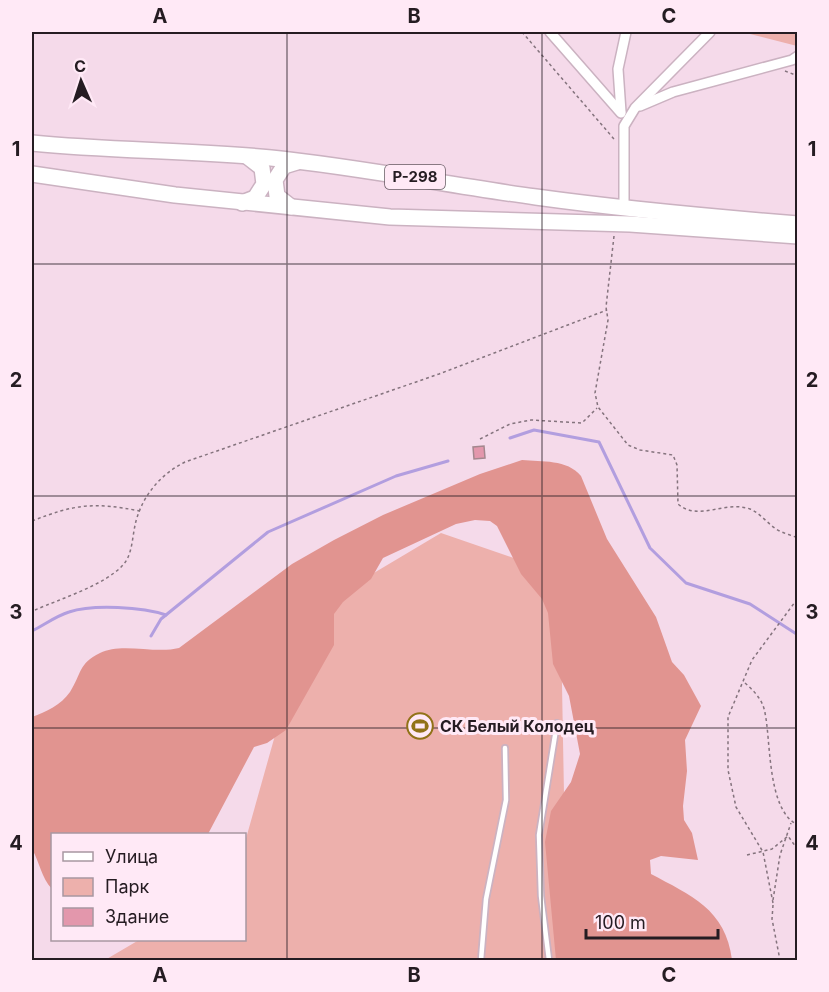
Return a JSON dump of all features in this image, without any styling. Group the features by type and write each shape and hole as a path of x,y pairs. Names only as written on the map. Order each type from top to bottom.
{"highway":[{"name":"Р-298","path":"32,143 244,156 392,173 535,197 798,224"},
{"path":"239,203 250,201 259,194 265,179 259,163 244,156"},
{"path":"296,208 281,201 275,191 275,180 284,166 300,162"},
{"path":"32,174 239,203 390,217 630,224 798,236"}],"street":[{"path":"550,32 621,113"},
{"path":"624,207 624,126 618,69 626,32"},
{"path":"624,126 635,108 710,32"},
{"path":"635,108 673,92 792,60 798,56"}],"lane":[{"path":"549,960 541,896 539,835 557,723"},
{"path":"481,960 486,899 506,800 505,748"}],"path":[{"path":"522,32 624,152"},
{"path":"614,235 608,320 595,393 598,407 628,445 640,450 673,455 677,465 678,504 687,511 696,513 715,508 750,509 777,530 798,538"},
{"path":"35,610 112,574 124,564 130,551 140,511 155,483 169,470 185,462 439,374 607,310"},
{"path":"480,439 510,424 531,420 582,423 598,407"},
{"path":"32,521 66,508 104,504 140,511"},
{"path":"773,903 763,852 736,807 728,770 728,717 752,660 798,598"},
{"path":"744,682 757,694 765,712 768,746 776,789 791,822 780,855 773,903 772,920 780,960"},
{"path":"791,822 798,825"},
{"path":"747,855 772,849 788,836"},
{"path":"788,836 798,850"}],"green space":[{"path":"742,32 797,32 797,46"},
{"name":"СК Белый Колодец","path":"441,533 560,574 567,960 105,960 137,941 246,941 246,838 310,611"}],"shaded area":[{"path":"522,460 561,464 575,471 581,476 607,539 656,617 672,662 684,675 701,706 685,740 687,771 683,806 684,820 692,833 698,860 661,856 650,860 651,874 692,897 714,916 722,928 732,960 556,960 545,842 551,811 571,782 580,754 569,696 553,664 548,613 542,599 521,574 497,526 490,521 475,520 456,524 383,558 371,579 343,602 334,614 334,645 286,730 267,743 254,747 209,833 51,833 51,888 45,880 32,849 32,717 53,708 66,697 88,661 100,653 118,648 159,650 179,648 292,564 383,515 480,474"}],"building":[{"path":"484,446 485,458 474,459 473,447"}],"waterway":[{"path":"510,438 534,430 599,442 650,548 686,583 750,604 798,635"},
{"path":"151,636 161,619 268,532 396,476 448,461"},
{"path":"32,631 64,614 91,608 132,608 166,615"}],"place":[{"name":"СК Белый Колодец","path":"420,726"}]}
